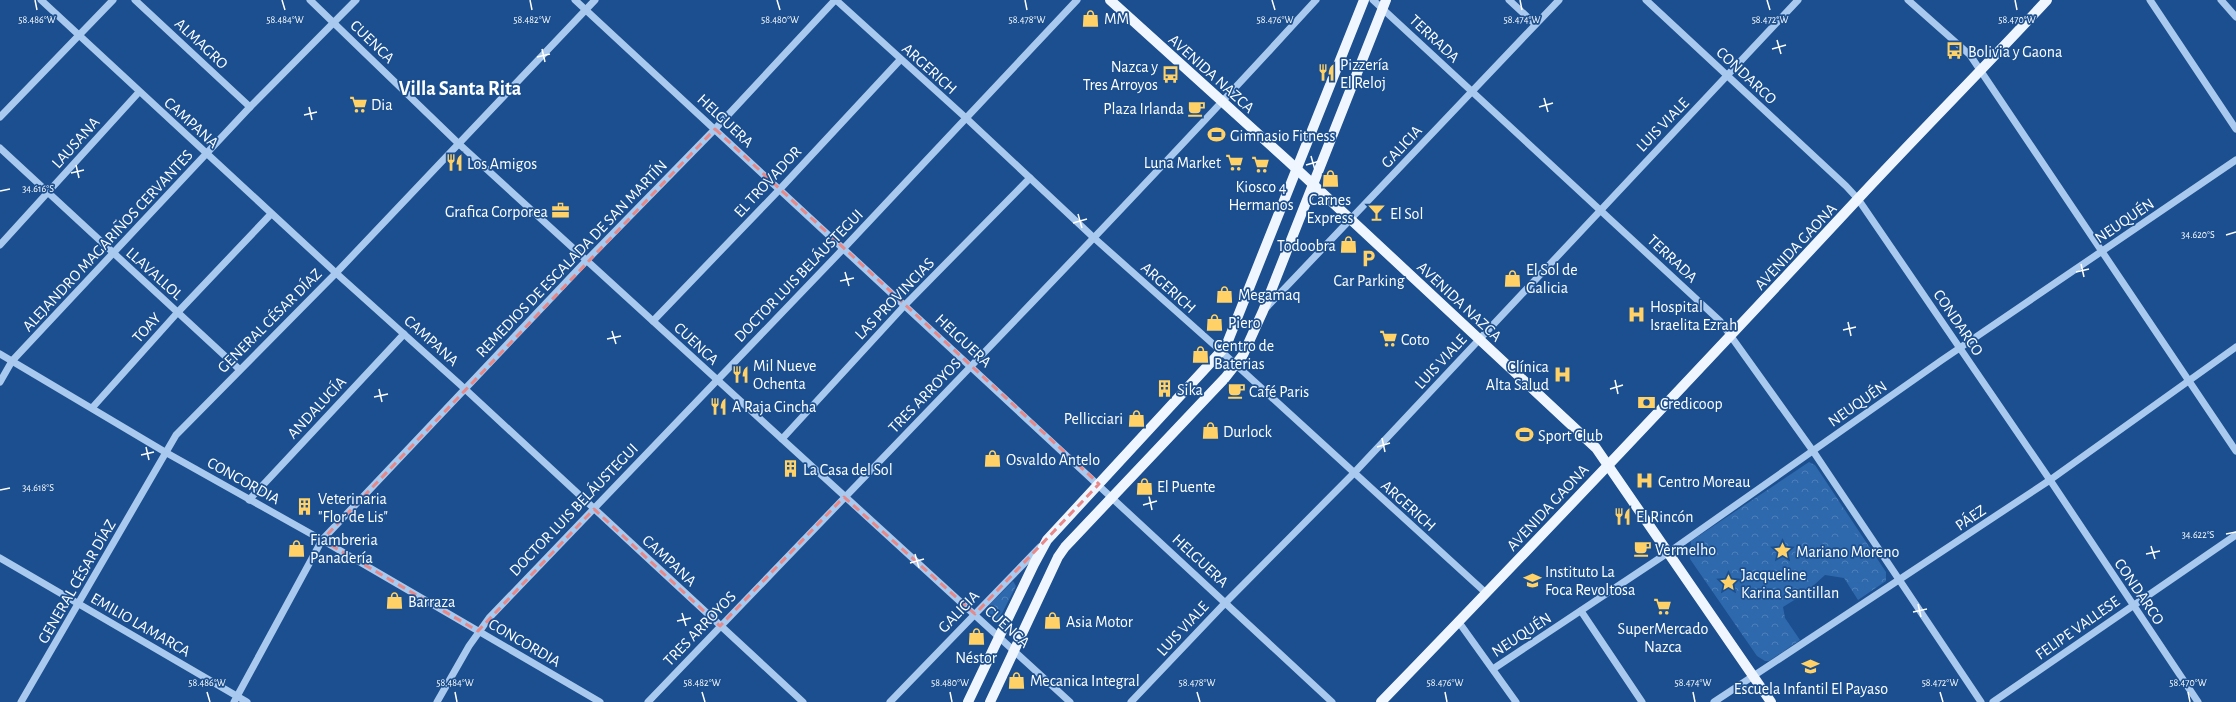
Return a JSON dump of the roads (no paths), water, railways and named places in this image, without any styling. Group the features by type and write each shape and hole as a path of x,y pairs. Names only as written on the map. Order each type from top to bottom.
{"main road":[{"name":"AVENIDA NAZCA","path":"1110,0 1296,168 1596,448 1772,702"},
{"path":"968,702 1047,540 1222,352 1236,324 1296,168 1364,0"},
{"name":"AVENIDA GAONA","path":"1381,702 1732,336 1858,199 1981,72 2047,0"},
{"path":"990,702 1058,556 1112,496 1236,366 1263,311 1314,185 1384,4"}],"street":[{"name":"CAMPANA","path":"41,0 271,214 465,389 803,702"},
{"path":"0,116 113,0"},
{"name":"ALMAGRO","path":"135,0 250,107"},
{"name":"CUENCA","path":"310,0 458,144 1070,702"},
{"name":"ALEJANDRO MAGARIÑOS CERVANTES","path":"0,382 12,361 207,155 250,107 356,0"},
{"name":"HELGUERA","path":"575,0 1112,496 1332,702"},
{"name":"GENERAL CÉSAR DÍAZ","path":"21,702 80,604 176,435 239,369 336,273 595,0"},
{"name":"ARGERICH","path":"835,0 966,118 1092,237 1222,352 1353,474 1486,593"},
{"name":"REMEDIOS DE ESCALADA DE SAN MARTÍN","path":"236,699 322,540 586,261 715,129 835,0"},
{"name":"DOCTOR LUIS BELÁUSTEGUI","path":"437,702 478,631 716,380 844,248 1077,0"},
{"name":"TRES ARROYOS","path":"648,702 971,366 1222,102 1316,0"},
{"name":"TERRADA","path":"1373,0 1384,4 1472,92 1720,321 1813,451 1981,702"},
{"path":"1509,0 1535,24"},
{"name":"GALICIA","path":"1263,311 1559,0"},
{"name":"CONDARCO","path":"1646,0 1846,186 1858,199 2050,480 2132,606 2198,702"},
{"name":"LUIS VIALE","path":"1132,702 1226,602 1353,474 1599,209 1728,76 1798,0"},
{"path":"1908,0 1970,55 2236,451"},
{"path":"2150,0 2236,129"},
{"path":"2222,0 2236,17"},
{"name":"EL TROVADOR","path":"653,321 780,189 900,60"},
{"name":"LAUSANA","path":"0,245 139,92"},
{"name":"LLAVALLOL","path":"0,148 239,369"},
{"name":"NEUQUÉN","path":"1493,669 1669,552 1960,348 2236,160"},
{"name":"LAS PROVINCIAS","path":"782,439 906,305 1030,178"},
{"name":"TOAY","path":"92,408 178,312 271,214"},
{"name":"ANDALUCÍA","path":"249,500 404,334"},
{"name":"PÁEZ","path":"1714,702 2050,480 2236,347"},
{"name":"CONCORDIA","path":"0,354 165,452 322,540 600,702"},
{"name":"FELIPE VALLESE","path":"1994,702 2236,535"},
{"name":"GALICIA","path":"890,702 1047,540"},
{"name":"EMILIO LAMARCA","path":"0,558 80,604 236,699 247,702"},
{"path":"1581,611 1642,702"},
{"path":"1458,622 1516,702"}],"place":[{"name":"MM","path":"1091,18"},
{"name":"Bolivia y Gaona","path":"1955,51"},
{"name":"Pizzería El Reloj","path":"1327,73"},
{"name":"Nazca y Tres Arroyos","path":"1171,75"},
{"name":"Dia","path":"358,104"},
{"name":"Plaza Irlanda","path":"1197,108"},
{"name":"Gimnasio Fitness","path":"1217,135"},
{"name":"Luna Market","path":"1234,162"},
{"name":"Los Amigos","path":"454,163"},
{"name":"Kiosco 4 Hermanos","path":"1261,165"},
{"name":"Carnes Express","path":"1330,178"},
{"name":"Grafica Corporea","path":"561,211"},
{"name":"El Sol","path":"1377,213"},
{"name":"Todoobra","path":"1349,245"},
{"name":"Car Parking","path":"1369,259"},
{"name":"El Sol de Galicia","path":"1513,278"},
{"name":"Megamaq","path":"1225,294"},
{"name":"Hospital Israelita Ezrah","path":"1637,315"},
{"name":"Piero","path":"1215,322"},
{"name":"Coto","path":"1388,339"},
{"name":"Centro de Baterias","path":"1201,354"},
{"name":"Mil Nueve Ochenta","path":"740,374"},
{"name":"Clínica Alta Salud","path":"1562,375"},
{"name":"Sika","path":"1164,389"},
{"name":"Café Paris","path":"1236,391"},
{"name":"Credicoop","path":"1647,403"},
{"name":"A Raja Cincha","path":"719,406"},
{"name":"Pellicciari","path":"1136,418"},
{"name":"Durlock","path":"1210,431"},
{"name":"Sport Club","path":"1525,435"},
{"name":"Osvaldo Antelo","path":"993,459"},
{"name":"La Casa del Sol","path":"790,469"},
{"name":"Centro Moreau","path":"1645,481"},
{"name":"El Puente","path":"1144,486"},
{"name":"Veterinaria \"Flor de Lis\"","path":"305,507"},
{"name":"El Rincón","path":"1623,516"},
{"name":"Fiambreria Panadería","path":"297,548"},
{"name":"Vermelho","path":"1642,549"},
{"name":"Mariano Moreno","path":"1783,551"},
{"name":"Instituto La Foca Revoltosa","path":"1532,580"},
{"name":"Jacqueline Karina Santillan","path":"1728,583"},
{"name":"Barraza","path":"395,601"},
{"name":"SuperMercado Nazca","path":"1663,607"},
{"name":"Asia Motor","path":"1053,621"},
{"name":"Néstor","path":"976,636"},
{"name":"Escuela Infantil El Payaso","path":"1811,667"},
{"name":"Mecanica Integral","path":"1017,680"}],"district":[{"name":"Villa Santa Rita","path":"460,88"}]}
